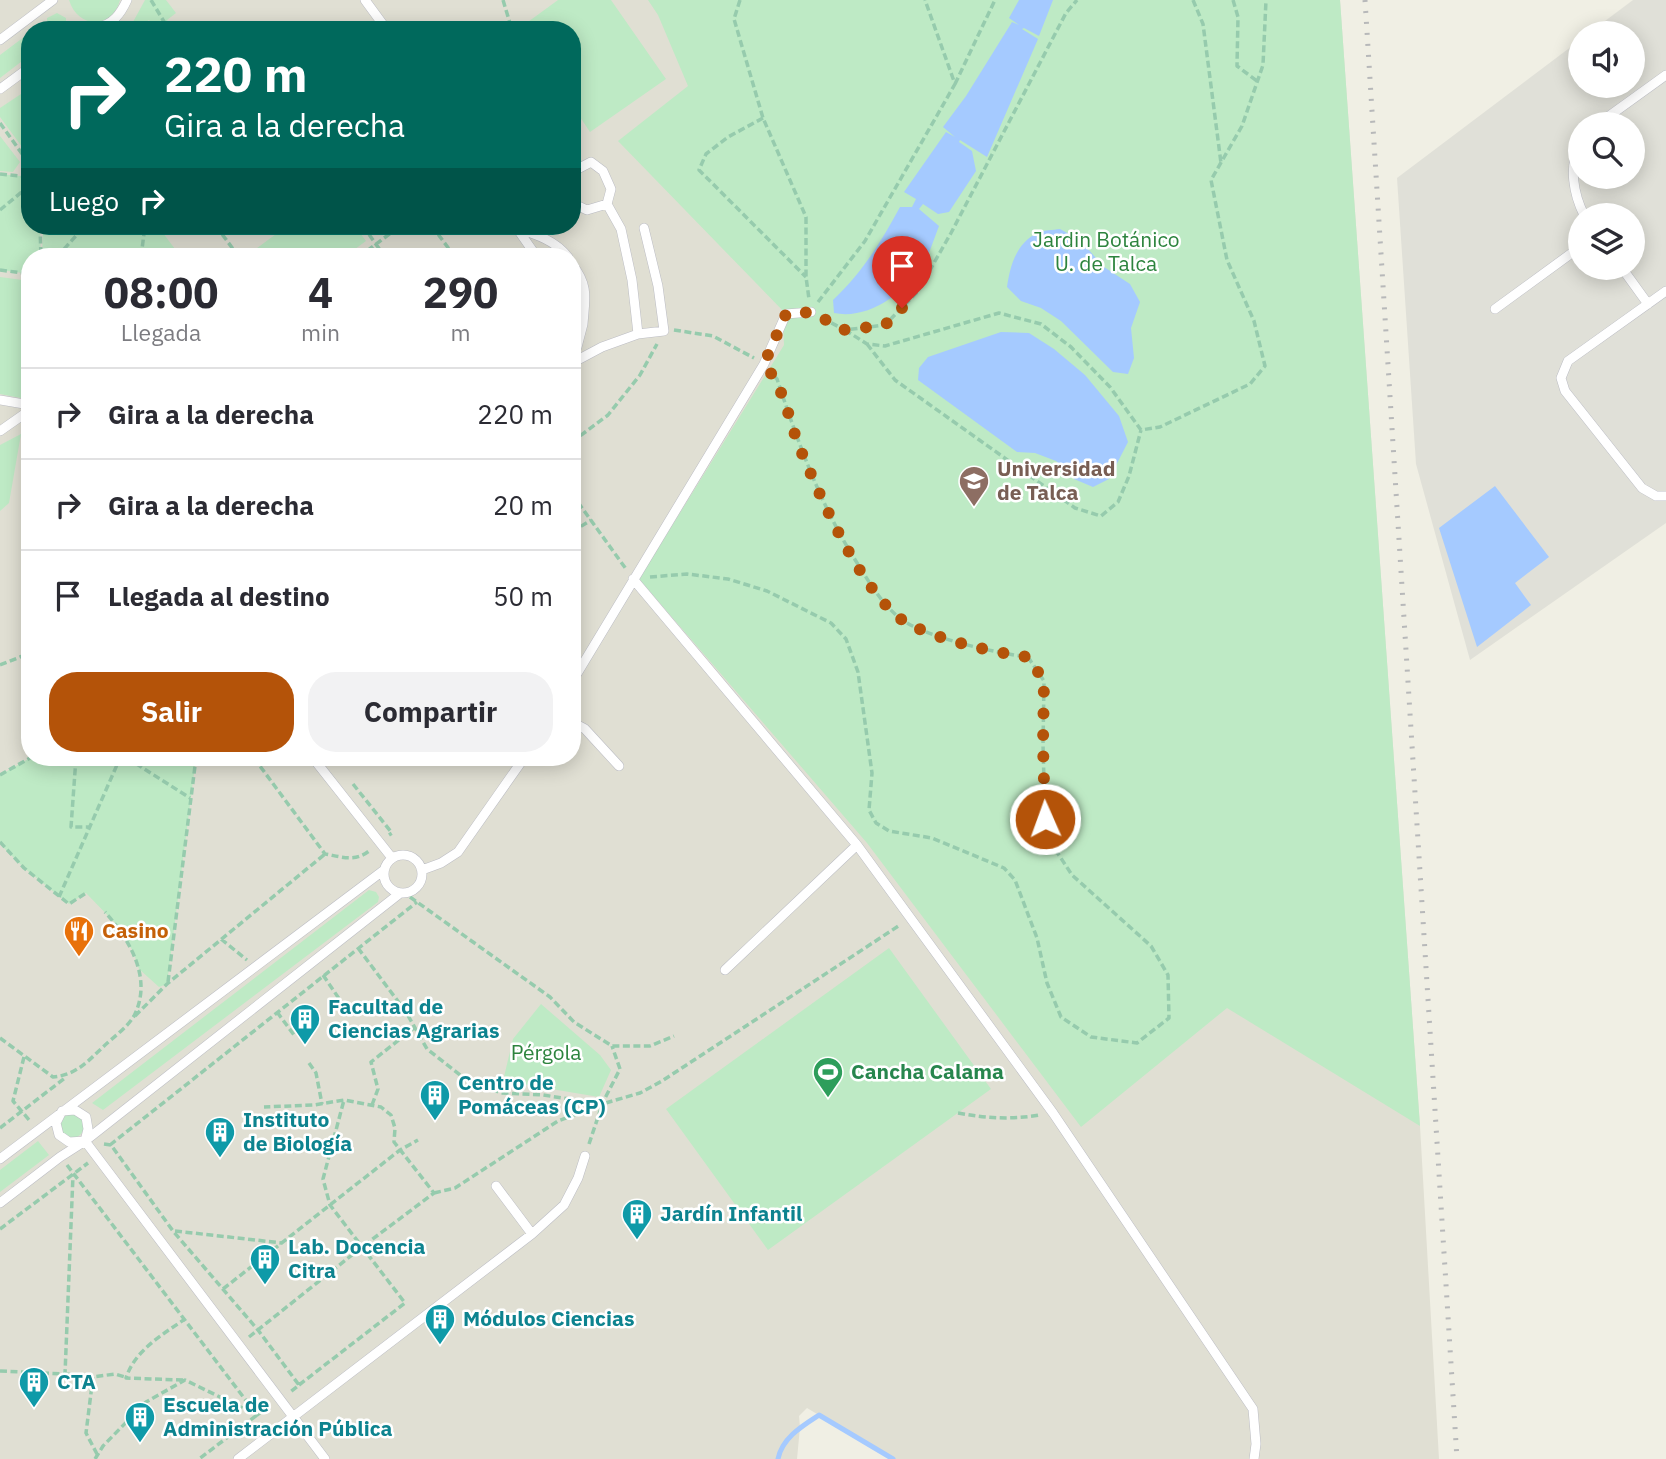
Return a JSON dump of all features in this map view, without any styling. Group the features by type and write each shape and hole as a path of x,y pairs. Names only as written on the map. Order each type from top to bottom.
{"lane":[{"path":"25,21 53,0"},
{"path":"112,21 121,13 127,0"},
{"path":"365,0 380,21"},
{"path":"0,40 21,24"},
{"path":"0,89 21,74"},
{"path":"1615,112 1666,75"},
{"path":"581,167 591,162 603,171 611,189 607,204 621,229 632,280 638,334"},
{"path":"581,207 587,210 607,204"},
{"path":"581,358 602,347 638,334 664,331 658,286 643,228"},
{"path":"537,235 559,248"},
{"path":"1495,309 1568,256"},
{"path":"581,275 586,290 581,332"},
{"path":"1631,280 1648,304"},
{"path":"1666,291 1568,361 1561,378 1565,391 1642,488 1656,496 1666,496"},
{"path":"581,667 764,364 786,314 811,312"},
{"path":"0,400 21,406"},
{"path":"0,431 21,415"},
{"path":"633,579 857,845 1054,1113 1253,1409 1256,1444 1254,1459"},
{"path":"581,727 619,766"},
{"path":"319,766 392,858"},
{"path":"422,870 441,863 458,852 518,766"},
{"path":"725,970 857,845"},
{"path":"0,1159 384,870 392,858 407,855 419,863 422,870 419,886 402,894 85,1142 60,1157 0,1203"},
{"path":"384,870 386,885 402,894"},
{"path":"62,1111 75,1110 86,1117 88,1129 85,1142"},
{"path":"62,1111 56,1123 59,1135 69,1142 85,1142"},
{"path":"85,1142 325,1459"},
{"path":"238,1459 532,1234 565,1205 585,1156"},
{"path":"496,1186 532,1234"}],"path":[{"path":"151,0 164,21"},
{"path":"503,0 509,21"},
{"path":"740,0 734,19 763,118 806,217 806,277 811,312"},
{"path":"925,0 956,85"},
{"path":"811,312 865,241 956,85 995,0"},
{"path":"845,330 885,325 918,291 1066,13 1077,0"},
{"path":"1193,0 1203,24 1221,163"},
{"path":"1233,0 1238,17 1237,66 1257,81"},
{"path":"1141,430 1160,427 1250,384 1265,366 1254,321 1227,260 1211,180 1242,126 1263,65 1266,0"},
{"path":"763,118 728,137 706,154 699,170 806,277"},
{"path":"0,123 21,152"},
{"path":"0,174 21,176"},
{"path":"0,210 21,193"},
{"path":"369,235 378,248"},
{"path":"372,248 389,235"},
{"path":"0,270 21,273"},
{"path":"811,312 867,344 895,380 1075,508 1101,516 1118,502 1129,476 1141,430"},
{"path":"867,344 885,346 999,313 1041,324 1070,347 1110,387 1141,430"},
{"path":"581,435 608,415 640,376 664,331 682,330 713,335 764,364 777,379 800,449 839,536 878,596 902,619 941,636 1002,654 1028,657 1044,681 1045,819 1053,846 1072,875 1151,946 1168,975 1169,1018 1137,1043 1091,1037 1061,1017 1047,983 1037,938 1015,880 1004,868 932,838 889,831 876,823 869,810 872,773 858,672 846,639 831,623 767,591 728,579 676,574 633,579 581,506"},
{"path":"581,526 591,520"},
{"path":"0,665 21,657"},
{"path":"0,775 21,763"},
{"path":"75,766 71,827 90,827"},
{"path":"59,897 117,766"},
{"path":"140,766 191,798"},
{"path":"167,984 195,766"},
{"path":"0,1128 67,1076 79,1070 167,984 326,854 260,766"},
{"path":"0,842 24,868 69,904 86,892"},
{"path":"402,894 550,997 574,1022 612,1046 650,1046 674,1036"},
{"path":"85,1142 111,1145 417,902"},
{"path":"105,912 133,951 139,969 142,996 132,1018"},
{"path":"239,1345 434,1193 455,1188 558,1121 639,1093 662,1081 910,918"},
{"path":"221,939 256,967"},
{"path":"358,948 406,1012 427,1049 464,1078 501,1093 543,1095 602,1104"},
{"path":"323,975 340,1000"},
{"path":"277,1012 294,1035"},
{"path":"372,1105 378,1088 371,1062 414,1028"},
{"path":"0,1038 53,1077 67,1076"},
{"path":"585,1156 602,1104 620,1069 612,1046"},
{"path":"309,1063 317,1073 322,1104"},
{"path":"264,1107 344,1100 381,1107 391,1115 395,1128 394,1142 434,1193"},
{"path":"199,1459 405,1303 330,1205 323,1180 344,1100"},
{"path":"958,1113 985,1118 1018,1119 1054,1113"},
{"path":"223,1289 400,1150 418,1140"},
{"path":"111,1145 173,1231 258,1330 299,1385"},
{"path":"0,1229 73,1173"},
{"path":"73,1173 257,1415"},
{"path":"65,1374 73,1173"},
{"path":"173,1231 282,1243"},
{"path":"126,1378 134,1361 146,1347 185,1319"},
{"path":"0,1371 93,1377 115,1374 126,1378 185,1380 257,1415"},
{"path":"93,1377 86,1433 96,1457 146,1402 185,1380"}],"shaded area":[{"name":"Universidad de Talca","path":"0,0 1340,0 1420,1126 1439,1459 892,1459 807,1408 799,1416 797,1459 0,1459"},
{"path":"1633,0 1666,0 1666,523 1470,660 1416,464 1397,178 1568,49 1568,98 1645,98 1645,21 1605,21"}],"green space":[{"path":"69,0 120,0 116,10 103,21 87,21 73,10"},
{"path":"145,0 166,0 176,13 168,21 134,21"},
{"path":"558,0 611,0 666,79 590,132 581,118 581,21 529,21"},
{"name":"Jardin Botánico U. de Talca","path":"648,0 1340,0 1420,1126 1227,1008 1081,1127 867,843 639,579 784,345 783,321 786,314 618,141 688,86 658,15"},
{"path":"57,13 66,18 66,21 47,21 47,18"},
{"path":"21,39 21,62 0,78 0,55"},
{"path":"21,94 21,146 0,117 0,108"},
{"path":"0,136 20,162 13,172 0,171"},
{"path":"0,174 21,176 21,235 40,235 41,248 21,248 21,273 0,270"},
{"path":"43,235 164,235 174,248 42,248"},
{"path":"275,235 362,235 366,241 356,248 257,248"},
{"path":"0,277 21,280 21,398 0,394"},
{"path":"21,434 9,503 0,511 0,445"},
{"path":"21,763 21,766 195,766 167,984 159,987 139,969 133,951 114,922 86,893 69,904 24,868 2,846 0,775"},
{"path":"369,890 376,892 378,902 103,1110 92,1103"},
{"name":"Cancha Calama","path":"889,948 991,1089 768,1250 666,1109"},
{"name":"Pérgola","path":"541,1004 600,1055 611,1070 599,1097 503,1081 513,1039"},
{"path":"72,1114 81,1117 84,1126 81,1135 72,1138 63,1135 60,1126 63,1117"},
{"path":"38,1141 49,1155 0,1192 0,1170"}],"water":[{"path":"1019,0 1053,0 1039,36 1022,29 1038,39 987,157 960,140 959,142 972,151 976,171 949,212 938,214 923,204 919,209 939,226 922,267 905,287 884,303 859,313 834,313 833,300 870,256 900,207 912,207 916,199 904,192 946,132 955,137 943,127 966,96 1012,22 1019,25 1009,18"},
{"path":"1060,229 1080,240 1104,267 1130,284 1140,302 1131,328 1134,358 1128,374 1113,372 1061,321 1041,308 1021,301 1007,287 1012,264 1024,243 1039,232"},
{"path":"1001,332 1029,333 1054,349 1085,375 1119,416 1128,442 1109,479 1093,487 1074,479 1056,461 1035,453 1017,452 918,380 919,368 928,357"},
{"path":"1495,486 1549,557 1515,583 1531,605 1477,647 1439,528"}],"waterway":[{"path":"778,1459 788,1439 819,1415 893,1459"}],"railway":[{"path":"1365,0 1457,1459"}],"place":[{"name":"Universidad de Talca","path":"974,508"},
{"name":"Casino","path":"79,958"},
{"name":"Facultad de Ciencias Agrarias","path":"305,1046"},
{"name":"Cancha Calama","path":"828,1099"},
{"name":"Centro de Pomáceas (CP)","path":"435,1122"},
{"name":"Instituto de Biología","path":"220,1159"},
{"name":"Jardín Infantil","path":"637,1241"},
{"name":"Lab. Docencia Citra","path":"265,1286"},
{"name":"Módulos Ciencias","path":"440,1346"},
{"name":"CTA","path":"34,1409"},
{"name":"Escuela de Administración Pública","path":"140,1444"}],"route":[{"path":"902,308 885,325 845,330 811,312 786,314 764,364 777,379 800,449 839,536 878,596 902,619 941,636 1002,654 1028,657 1044,681 1045,819"}]}
